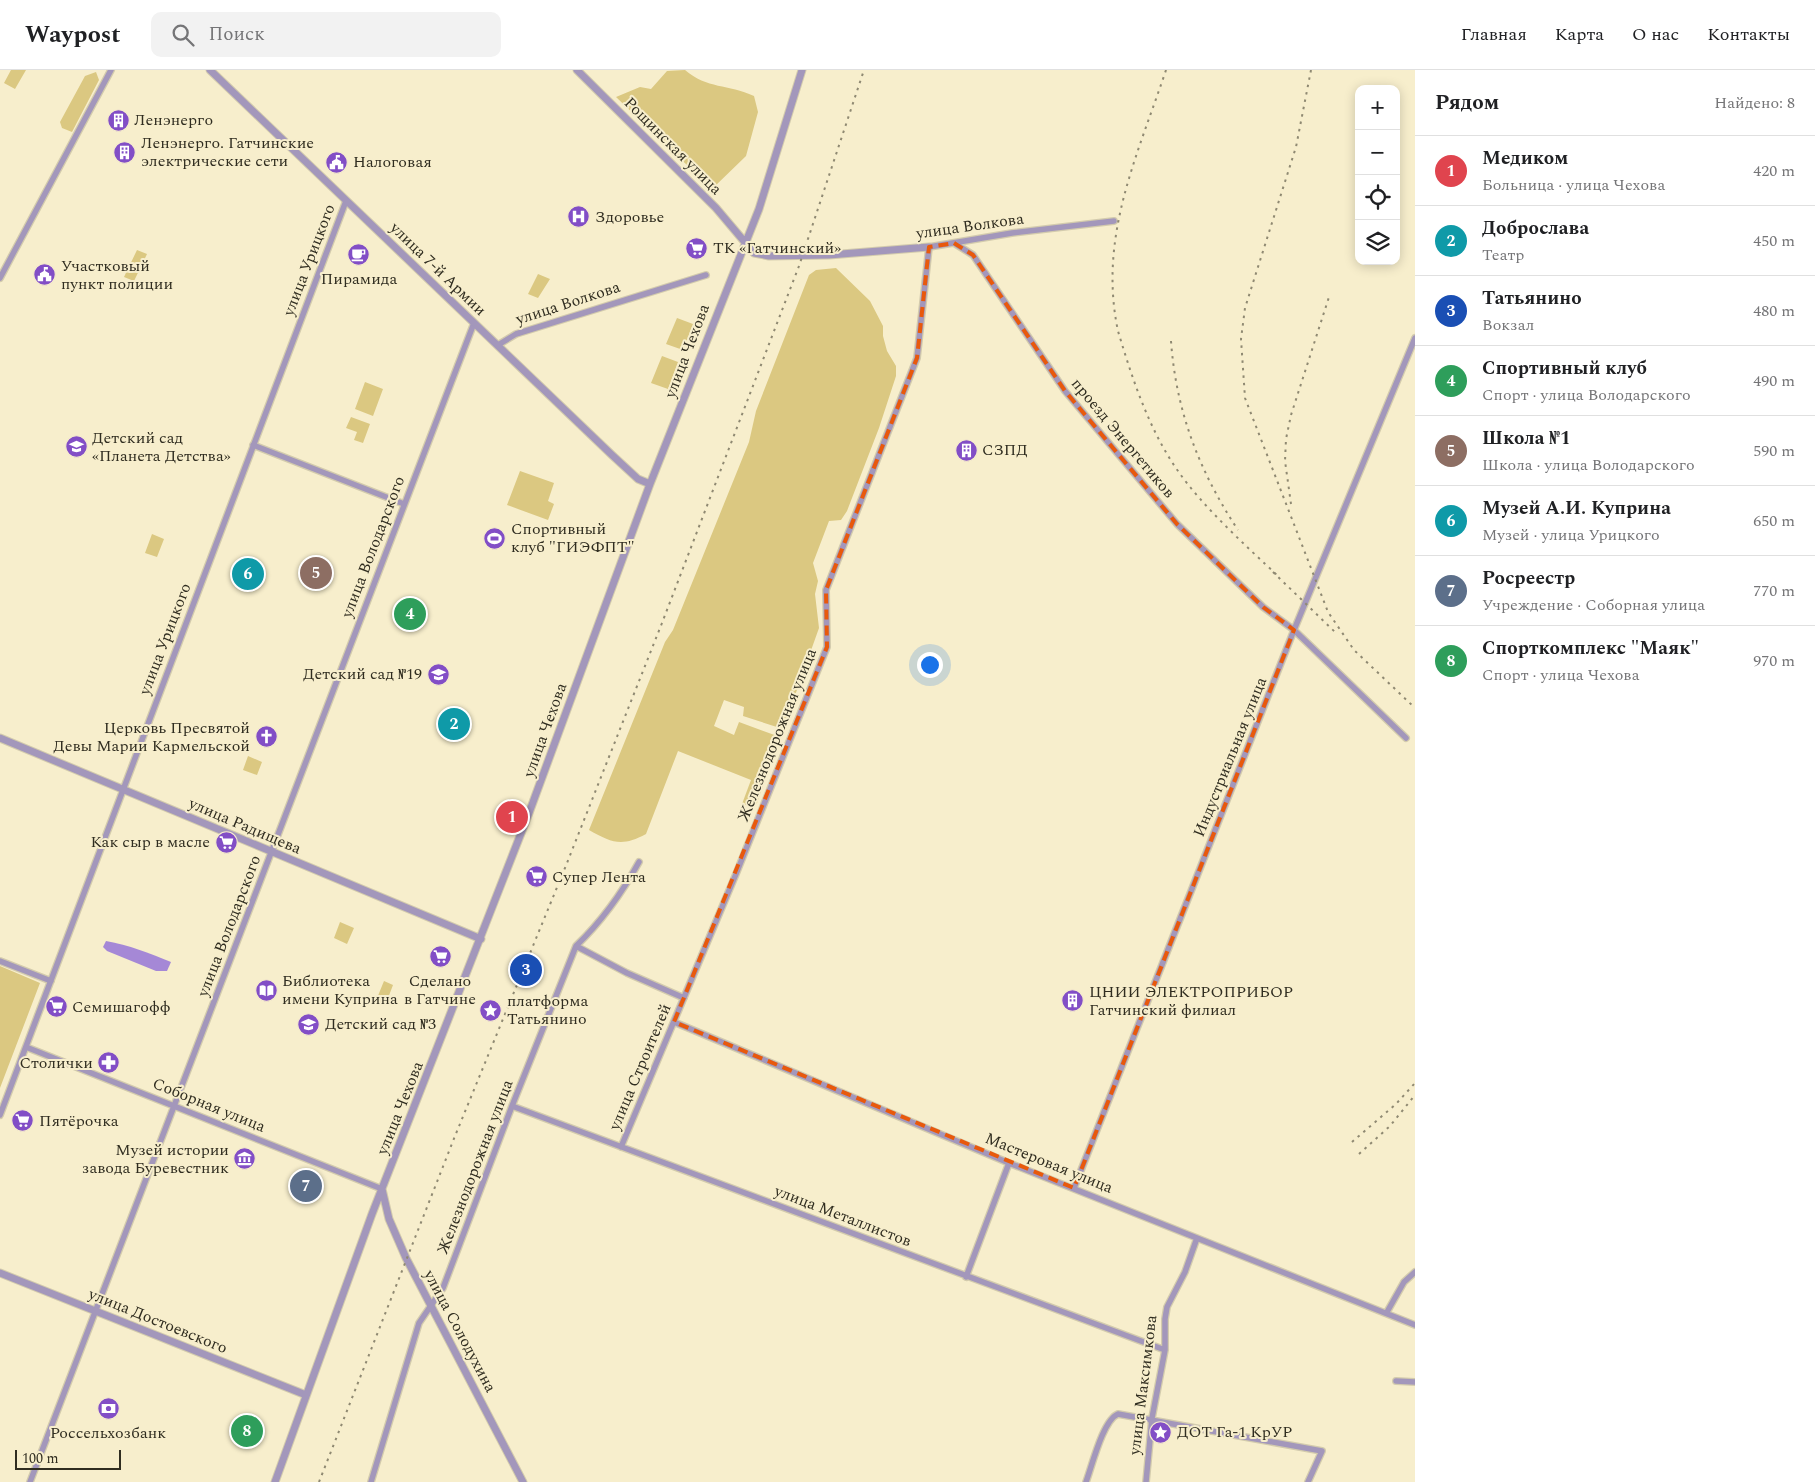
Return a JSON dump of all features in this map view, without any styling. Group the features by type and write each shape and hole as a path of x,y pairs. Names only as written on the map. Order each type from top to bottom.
{"street":[{"path":"0,278 111,70"},
{"name":"улица 7-й Армии","path":"210,70 612,455 638,479 650,484"},
{"name":"Рощинская улица","path":"577,70 716,208 754,253 761,255 828,255"},
{"name":"улица Чехова","path":"275,1482 372,1214 481,939 650,484 759,209 802,70"},
{"name":"улица Урицкого","path":"1,1112 346,200"},
{"name":"улица Волкова","path":"828,255 929,247 1114,221"},
{"name":"проезд Энергетиков","path":"954,243 973,256 1065,391 1177,524 1264,607 1294,630 1406,738"},
{"name":"Железнодорожная улица","path":"684,998 827,647 826,590 917,358 929,247"},
{"name":"улица Волкова","path":"498,345 516,334 706,275"},
{"name":"улица Володарского","path":"30,1482 474,323"},
{"name":"Индустриальная улица","path":"1074,1188 1294,630 1415,338"},
{"path":"253,445 404,504"},
{"name":"улица Радищева","path":"0,738 481,939"},
{"name":"Железнодорожная улица","path":"372,1482 419,1323 443,1288 512,1106 576,946 590,932 626,886 639,862"},
{"path":"576,946 620,970 684,998"},
{"path":"0,961 51,981"},
{"name":"улица Строителей","path":"620,1147 684,998"},
{"name":"Мастеровая улица","path":"674,1022 1009,1163 1387,1312 1415,1325"},
{"name":"Соборная улица","path":"26,1047 382,1189"},
{"name":"улица Металлистов","path":"512,1106 1165,1350"},
{"path":"966,1277 1009,1163"},
{"name":"улица Солодухина","path":"382,1189 389,1219 406,1258 523,1482"},
{"path":"372,1214 381,1212 389,1219"},
{"name":"улица Максимкова","path":"1146,1482 1152,1418 1165,1350 1165,1319 1168,1307 1185,1272 1197,1238"},
{"path":"1387,1312 1404,1282 1415,1272"},
{"name":"улица Достоевского","path":"0,1273 306,1394"},
{"path":"1396,1380 1415,1382"},
{"path":"1086,1482 1104,1434 1113,1416 1118,1414 1152,1418 1322,1451 1308,1482"}],"highlighted area":[{"path":"954,243 973,255 1065,391 1177,524 1263,607 1294,630 1074,1188 674,1022 827,647 826,590 917,358 929,247"}],"shaded area":[{"path":"11,70 26,70 15,89 4,83"},
{"path":"685,70 701,80 754,96 758,112 746,156 712,189 616,97 640,87 651,89 667,71"},
{"path":"96,72 99,80 72,132 62,128 60,122 85,76"},
{"path":"137,250 147,254 134,281 124,277"},
{"path":"836,268 870,301 883,326 883,336 887,351 896,366 896,376 879,428 847,511 841,520 829,521 813,563 818,581 815,594 819,628 783,729 743,716 744,707 724,700 714,726 734,735 739,722 780,737 757,803 753,807 742,804 751,780 678,751 646,834 623,842 604,838 589,830 749,442 756,411 809,275 816,270"},
{"path":"538,274 550,279 538,298 528,294"},
{"path":"677,318 693,324 683,350 666,344"},
{"path":"662,356 678,362 668,389 651,383"},
{"path":"365,382 383,389 373,416 355,409"},
{"path":"351,417 370,424 363,443 354,440 357,432 346,428"},
{"path":"520,471 554,483 548,501 554,504 548,520 507,505"},
{"path":"152,534 164,539 157,557 145,553"},
{"path":"248,756 262,762 257,775 243,770"},
{"path":"340,922 354,928 347,944 334,938"},
{"path":"106,941 147,952 171,962 167,971 156,971 107,951 103,947"},
{"path":"0,966 40,983 0,1088"},
{"path":"384,981 393,985 385,1006 375,1003"}],"railway":[{"path":"319,1482 455,1136 567,863 662,623 799,266 864,70"},
{"path":"1166,70 1133,166 1117,230 1113,263 1113,296 1118,331 1142,403 1158,438 1178,471 1212,512 1278,576"},
{"path":"1311,70 1296,147 1245,308 1241,339 1245,398 1328,612 1354,650 1415,708"},
{"path":"1291,504 1285,461 1286,439 1291,415 1329,297"},
{"path":"1171,341 1178,392 1192,440 1212,485 1238,530"},
{"path":"1273,572 1336,633"},
{"path":"1352,1142 1396,1104 1415,1083"},
{"path":"1359,1154 1390,1126 1415,1095"}],"place":[{"name":"Ленэнерго","path":"118,120"},
{"name":"Ленэнерго. Гатчинские электрические сети","path":"125,152"},
{"name":"Налоговая","path":"337,162"},
{"name":"Здоровье","path":"579,217"},
{"name":"ТК «Гатчинский»","path":"697,248"},
{"name":"Пирамида","path":"359,255"},
{"name":"Участковый пункт полиции","path":"45,275"},
{"name":"Детский сад «Планета Детства»","path":"76,447"},
{"name":"СЗПД","path":"966,450"},
{"name":"Спортивный клуб \"ГИЭФПТ\"","path":"495,538"},
{"name":"Школа №1","path":"316,573"},
{"name":"Музей А.И. Куприна","path":"248,574"},
{"name":"Спортивный клуб","path":"410,614"},
{"name":"Детский сад №19","path":"438,674"},
{"name":"Доброслава","path":"454,724"},
{"name":"Церковь Пресвятой Девы Марии Кармельской","path":"266,737"},
{"name":"Медиком","path":"512,817"},
{"name":"Как сыр в масле","path":"226,842"},
{"name":"Супер Лента","path":"536,877"},
{"name":"Сделано в Гатчине","path":"440,957"},
{"name":"Татьянино","path":"526,970"},
{"name":"Библиотека имени Куприна","path":"266,990"},
{"name":"ЦНИИ ЭЛЕКТРОПРИБОР Гатчинский филиал","path":"1073,1001"},
{"name":"Семишагофф","path":"56,1007"},
{"name":"платформа Татьянино","path":"491,1010"},
{"name":"Детский сад №3","path":"309,1024"},
{"name":"Столички","path":"109,1063"},
{"name":"Пятёрочка","path":"23,1121"},
{"name":"Музей истории завода Буревестник","path":"245,1159"},
{"name":"Росреестр","path":"306,1186"},
{"name":"Россельхозбанк","path":"108,1409"},
{"name":"Спорткомплекс \"Маяк\"","path":"247,1431"},
{"name":"ДОТ Га-1 КрУР","path":"1161,1432"}]}
